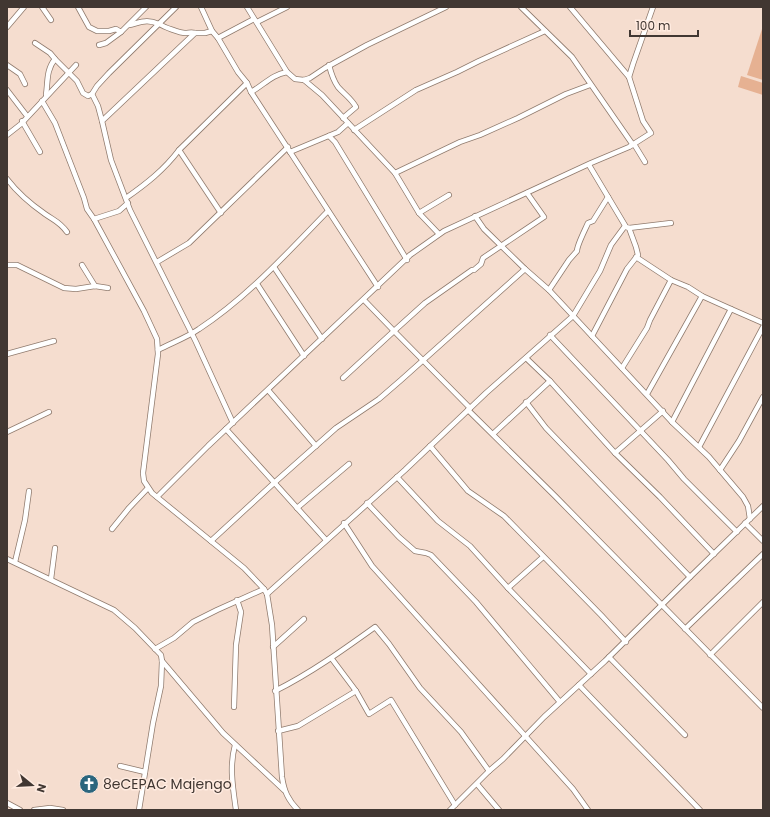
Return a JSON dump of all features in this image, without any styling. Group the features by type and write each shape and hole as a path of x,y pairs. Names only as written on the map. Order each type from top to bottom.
{"street":[{"path":"7,27 24,7"},
{"path":"42,7 51,20"},
{"path":"78,7 89,26 97,31 109,31 116,29 121,32"},
{"path":"99,45 106,43 121,32 146,7"},
{"path":"35,43 50,53 77,81 83,93 88,96 92,94 97,86 176,7"},
{"path":"202,7 212,31 218,38 238,72 247,83 251,92 378,287"},
{"path":"247,7 287,72 295,79 304,80 367,45 446,7"},
{"path":"218,38 287,7"},
{"path":"521,7 572,57 590,85 634,144 645,162"},
{"path":"157,497 226,429 407,260 410,255 439,234 475,216 634,144 651,133 643,121 629,77 570,7"},
{"path":"629,77 653,7"},
{"path":"129,25 150,21 180,32 205,33 212,31"},
{"path":"354,130 416,90 545,31"},
{"path":"102,120 195,33"},
{"path":"46,96 49,67 55,59"},
{"path":"7,64 20,74 25,84"},
{"path":"7,136 76,65"},
{"path":"329,65 334,80 339,88 353,101 356,106 343,118"},
{"path":"251,92 275,75 287,72"},
{"path":"304,80 322,95 395,173 419,213 439,234"},
{"path":"126,198 146,184 247,83"},
{"path":"395,173 460,142 512,121 566,94 590,85"},
{"path":"7,90 27,116"},
{"path":"92,94 102,120 111,160 128,203 192,334 233,423"},
{"path":"42,101 55,123 84,198 85,205 144,311 157,340 158,350 143,474 144,482 157,497 244,568 264,589 266,594 272,625 282,778 288,798 298,810"},
{"path":"22,121 40,152"},
{"path":"157,262 189,243 289,149 329,136 338,132 348,123"},
{"path":"329,136 339,148 407,260"},
{"path":"179,150 221,213"},
{"path":"589,165 627,227 638,255 620,282 592,336"},
{"path":"7,179 16,190 38,209 62,224 67,232"},
{"path":"343,378 425,303 474,270 481,264 483,258 544,217 528,193"},
{"path":"419,213 449,195"},
{"path":"549,290 569,260 577,251 577,247 588,223 593,221 608,197"},
{"path":"94,219 119,211 128,203"},
{"path":"158,350 192,334 257,284 328,211"},
{"path":"475,216 484,229 549,290 672,422 699,447 720,470 743,497 748,506 750,519"},
{"path":"266,594 397,477 550,335 573,316 600,271 611,245 627,227 671,223"},
{"path":"636,257 671,280 688,287 702,296 763,323"},
{"path":"82,264 95,286"},
{"path":"7,265 17,265 64,288 76,289 95,286 108,288"},
{"path":"274,267 322,339"},
{"path":"211,541 336,428 379,399 525,269"},
{"path":"622,368 647,328 671,280"},
{"path":"257,284 304,356"},
{"path":"647,394 702,296"},
{"path":"364,300 492,434 763,708"},
{"path":"672,422 731,309"},
{"path":"699,447 763,327"},
{"path":"550,335 668,460 684,479 736,532"},
{"path":"7,354 54,341"},
{"path":"526,358 550,381 615,453 660,497 714,554"},
{"path":"492,434 550,381"},
{"path":"268,390 316,446"},
{"path":"720,470 739,441 763,396"},
{"path":"526,402 546,428 690,577"},
{"path":"615,453 663,411"},
{"path":"7,432 49,412"},
{"path":"226,429 326,540"},
{"path":"430,446 468,491 504,516 601,614 626,642"},
{"path":"297,508 349,464"},
{"path":"397,477 438,521 470,546 508,588 591,674"},
{"path":"112,529 148,488"},
{"path":"15,562 25,520 29,491"},
{"path":"367,503 399,537 415,551 431,555 476,602 560,702"},
{"path":"450,810 560,702 626,642 763,506"},
{"path":"745,523 763,541"},
{"path":"344,524 372,566 573,789 588,810"},
{"path":"51,579 55,548"},
{"path":"685,630 763,554"},
{"path":"508,588 543,557"},
{"path":"7,558 114,610 135,628 161,654 161,686 139,810"},
{"path":"155,649 174,638 194,622 264,589"},
{"path":"234,707 236,644 241,612 238,600"},
{"path":"710,655 763,602"},
{"path":"273,647 304,619"},
{"path":"276,691 302,678 375,627 390,644 420,688 461,732 489,771"},
{"path":"609,657 685,735"},
{"path":"332,658 356,691 369,714 391,700 455,805"},
{"path":"162,660 223,734 285,791"},
{"path":"579,685 620,729 650,756 700,810"},
{"path":"278,730 298,726 356,691"},
{"path":"235,745 232,756 232,780 236,810"},
{"path":"120,766 145,772"},
{"path":"477,784 499,810"},
{"path":"7,803 20,810"},
{"path":"34,810 50,808 63,810"}],"shaded area":[{"path":"763,29 763,80 747,75"},
{"path":"741,76 763,83 763,95 738,87"}],"place":[{"name":"8eCEPAC Majengo","path":"89,784"}]}
